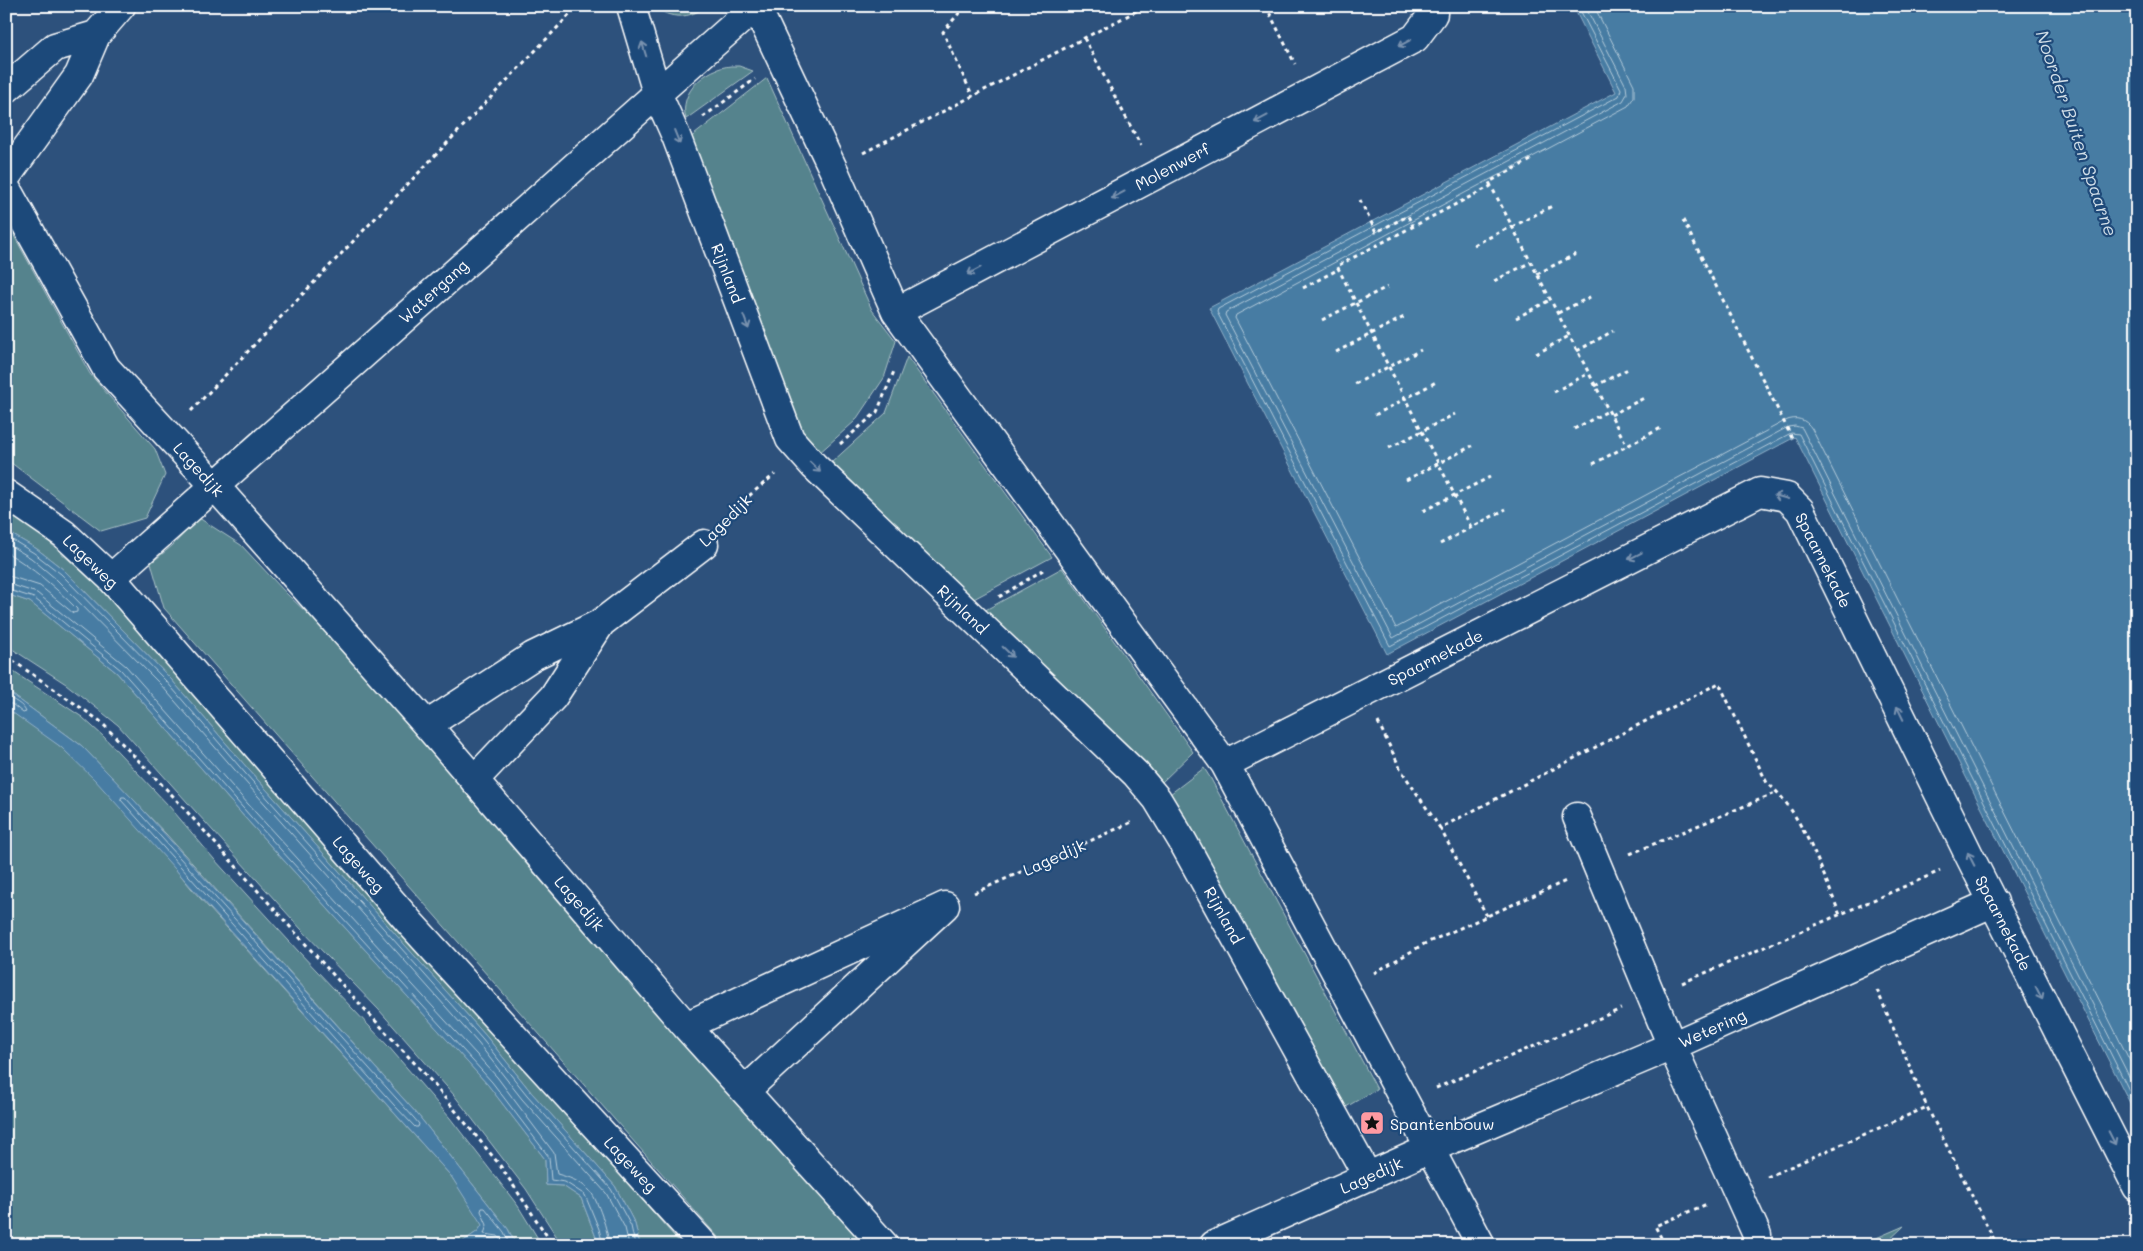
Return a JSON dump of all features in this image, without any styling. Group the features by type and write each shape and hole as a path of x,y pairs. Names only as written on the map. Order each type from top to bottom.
{"street":[{"path":"6,177 79,75 96,35 121,6"},
{"name":"Rijnland","path":"631,6 657,92 676,136 790,439 807,459 1136,774 1184,842 1368,1177"},
{"path":"756,6 903,321 1225,764 1481,1245"},
{"name":"Watergang","path":"111,578 756,6"},
{"name":"Molenwerf","path":"903,321 1156,175 1414,38 1433,14 1433,6"},
{"path":"6,89 55,47 96,35"},
{"name":"Lagedijk","path":"6,188 106,368 214,485 427,725 686,1026 884,1245"},
{"name":"Spaarnekade","path":"1225,764 1760,492 1787,497 1800,510 1970,857 2137,1187"},
{"name":"Lageweg","path":"6,494 64,534 111,578 411,924 704,1245"},
{"name":"Lagedijk","path":"427,725 532,656 601,623 704,544"},
{"name":"Lagedijk","path":"474,780 553,696 601,623"},
{"path":"1577,817 1672,1046 1757,1235"},
{"name":"Wetering","path":"1429,1149 1672,1046 1994,902"},
{"path":"686,1026 945,906"},
{"path":"745,1091 945,906"},
{"name":"Lagedijk","path":"1214,1245 1429,1149"}],"path":[{"path":"168,435 578,6"},
{"path":"965,6 944,32 973,97"},
{"path":"832,168 973,97 1146,6"},
{"path":"1266,6 1310,93"},
{"path":"1084,38 1156,175"},
{"path":"676,136 782,60"},
{"path":"1531,160 1489,182 1627,446"},
{"path":"1471,527 1337,266 1491,186"},
{"path":"1360,200 1376,232 1408,216 1413,226"},
{"path":"1474,245 1554,206"},
{"path":"1683,220 1792,438"},
{"path":"1537,274 1578,252"},
{"path":"1494,281 1531,262"},
{"path":"1303,288 1339,269"},
{"path":"1322,320 1387,287"},
{"path":"1558,314 1592,296"},
{"path":"1516,318 1550,300"},
{"path":"1336,352 1404,317"},
{"name":"Lagedijk","path":"704,544 750,494 807,459 877,412 903,321"},
{"path":"1577,351 1614,331"},
{"path":"1536,354 1569,336"},
{"path":"1355,384 1421,350"},
{"path":"1595,386 1630,368"},
{"path":"1554,392 1589,374"},
{"path":"1375,415 1436,382"},
{"path":"1611,415 1644,398"},
{"path":"1574,429 1608,410"},
{"path":"1389,448 1455,414"},
{"path":"1593,464 1661,428"},
{"path":"1406,480 1472,446"},
{"path":"1423,511 1490,477"},
{"path":"1440,544 1506,510"},
{"path":"969,615 1072,553"},
{"path":"6,656 100,721 172,794 329,971 432,1081 499,1164 553,1245"},
{"path":"1440,828 1718,683 1767,783 1778,792 1811,845 1840,915"},
{"path":"1363,693 1401,770 1440,828 1488,916"},
{"path":"1345,990 1424,944 1778,792"},
{"name":"Lagedijk","path":"945,906 1162,809"},
{"path":"1404,1102 1840,915 1970,857"},
{"path":"1864,960 1927,1107 1997,1245"},
{"path":"1665,1245 1655,1226 1927,1107"},
{"path":"1982,1245 1992,1236"}],"green space":[{"path":"654,6 706,6 687,15 673,16 660,11"},
{"path":"739,66 753,71 686,119 686,100 696,83 712,71"},
{"path":"767,78 872,310 896,341 884,378 855,421 818,454 802,438 690,138"},
{"path":"6,221 90,374 155,449 165,475 145,518 101,531 6,459"},
{"path":"907,357 1052,557 970,601 831,463 886,413"},
{"path":"6,508 23,518 104,592 139,630 682,1245 640,1245 635,1224 615,1186 531,1092 486,1036 249,770 170,678 64,570 37,549 6,531"},
{"path":"199,518 241,545 287,594 353,657 864,1245 725,1245 164,608 151,563 172,546"},
{"path":"1062,568 1193,752 1162,782 1155,773 980,613"},
{"path":"6,594 30,602 117,673 248,821 489,1086 545,1159 546,1185 563,1186 581,1198 599,1245 562,1245 526,1189 454,1095 379,1010 301,929 118,725 66,684 6,645"},
{"path":"6,667 82,717 103,736 169,806 214,859 388,1046 450,1118 518,1206 542,1245 516,1245 508,1229 418,1115 166,834 82,746 6,690"},
{"path":"6,708 62,748 97,780 130,815 191,888 451,1176 480,1220 482,1225 478,1231 458,1245 6,1245"},
{"path":"1204,768 1377,1089 1346,1107 1170,794"},
{"path":"1904,1226 1884,1245 1860,1245"}],"water":[{"name":"Noorder Buiten Spaarne","path":"1573,6 2137,6 2137,1117 1795,437 1387,654 1209,308 1616,92"},
{"path":"6,531 37,549 64,570 170,678 249,770 486,1036 531,1092 615,1186 635,1224 640,1245 599,1245 581,1198 563,1186 546,1185 545,1159 488,1085 248,821 117,673 30,602 6,594"},
{"path":"6,690 82,746 134,800 418,1115 508,1229 516,1245 499,1245 496,1240 489,1239 480,1245 458,1245 478,1231 482,1225 451,1176 95,780 61,747 6,708"}],"place":[{"name":"Spantenbouw","path":"1372,1123"}]}
